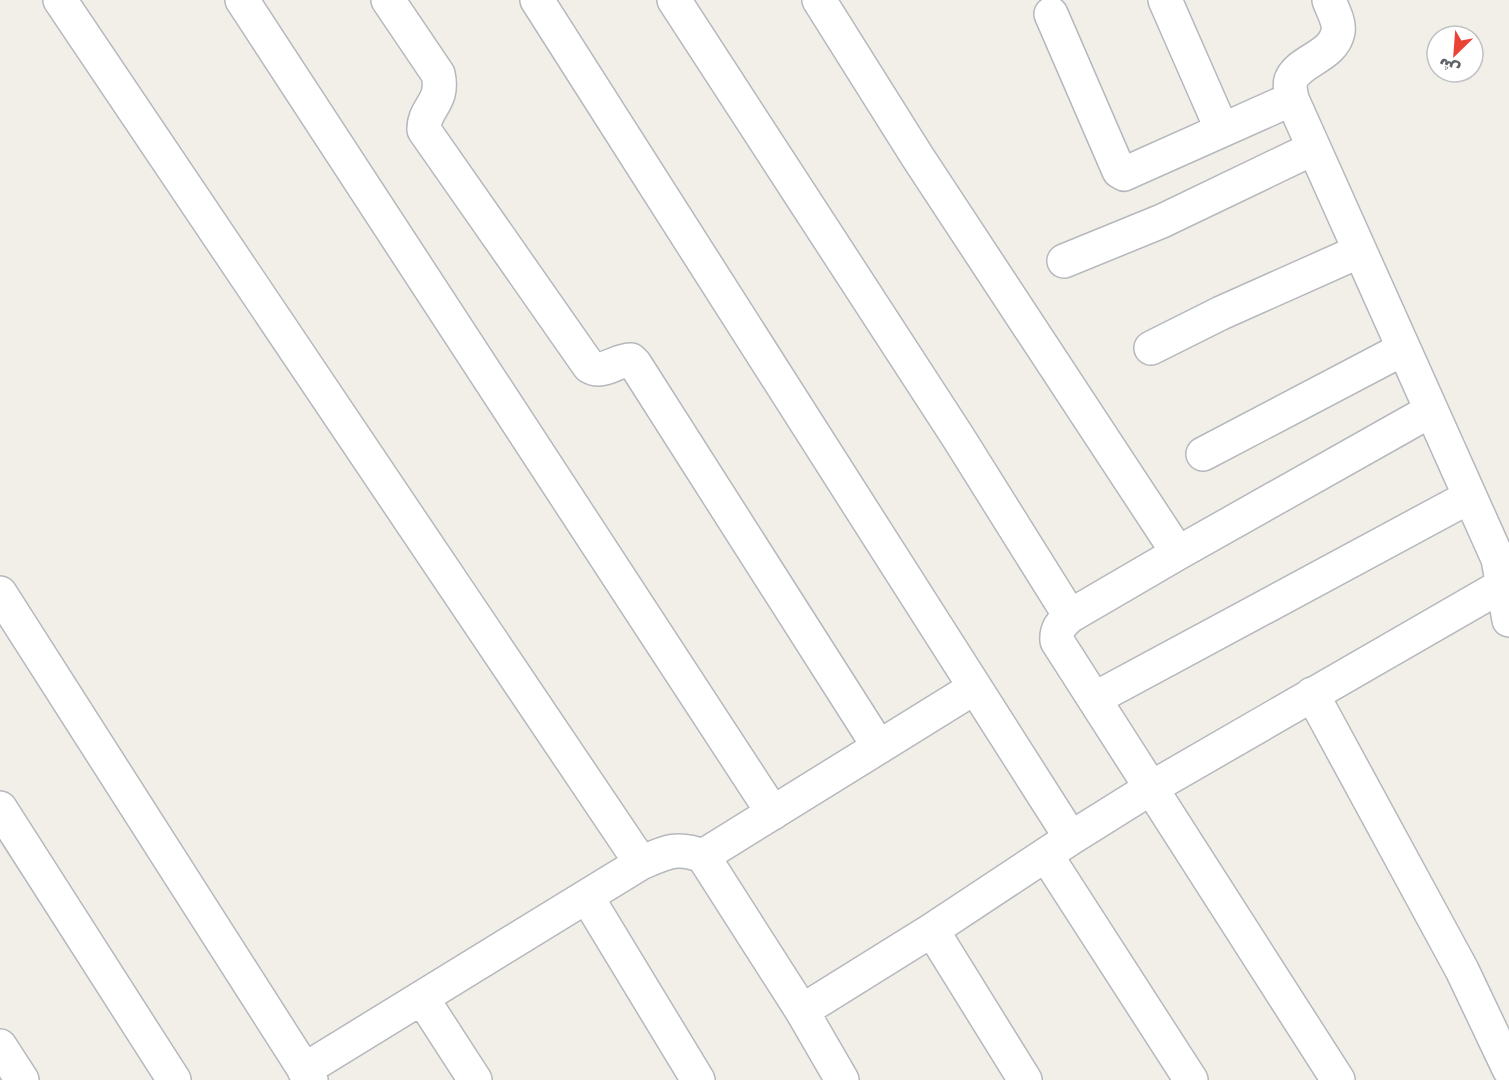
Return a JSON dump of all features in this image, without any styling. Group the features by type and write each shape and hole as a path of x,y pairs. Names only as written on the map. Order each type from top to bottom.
{"street":[{"path":"60,0 642,863"},
{"path":"242,0 773,813"},
{"path":"388,0 438,74 441,85 439,93 424,123 424,130 589,366 594,370 603,369 625,360 631,360 635,364 879,747"},
{"path":"537,0 974,688 1058,847 1191,1080"},
{"path":"674,0 958,437 1070,616"},
{"path":"819,0 917,156 1178,553"},
{"path":"1165,0 1222,130"},
{"path":"1329,0 1338,24 1338,32 1332,45 1296,72 1290,85 1292,99 1469,497 1503,565 1509,620"},
{"path":"1051,14 1119,171 1124,174 1292,99"},
{"path":"1064,261 1162,221 1314,148"},
{"path":"1151,348 1221,313 1360,251"},
{"path":"1203,454 1403,350"},
{"path":"1338,1080 1057,641 1056,633 1070,616 1431,411"},
{"path":"1094,699 1469,497"},
{"path":"802,1011 1151,788 1312,694 1503,565"},
{"path":"0,593 307,1075 422,998 642,863 669,850 683,850 703,856 802,1011 842,1080"},
{"path":"703,856 974,688"},
{"path":"1312,694 1462,969 1509,1069"},
{"path":"0,808 174,1080"},
{"path":"587,897 698,1080"},
{"path":"932,930 1025,1080"},
{"path":"422,998 475,1080"},
{"path":"0,1046 22,1080"}]}
